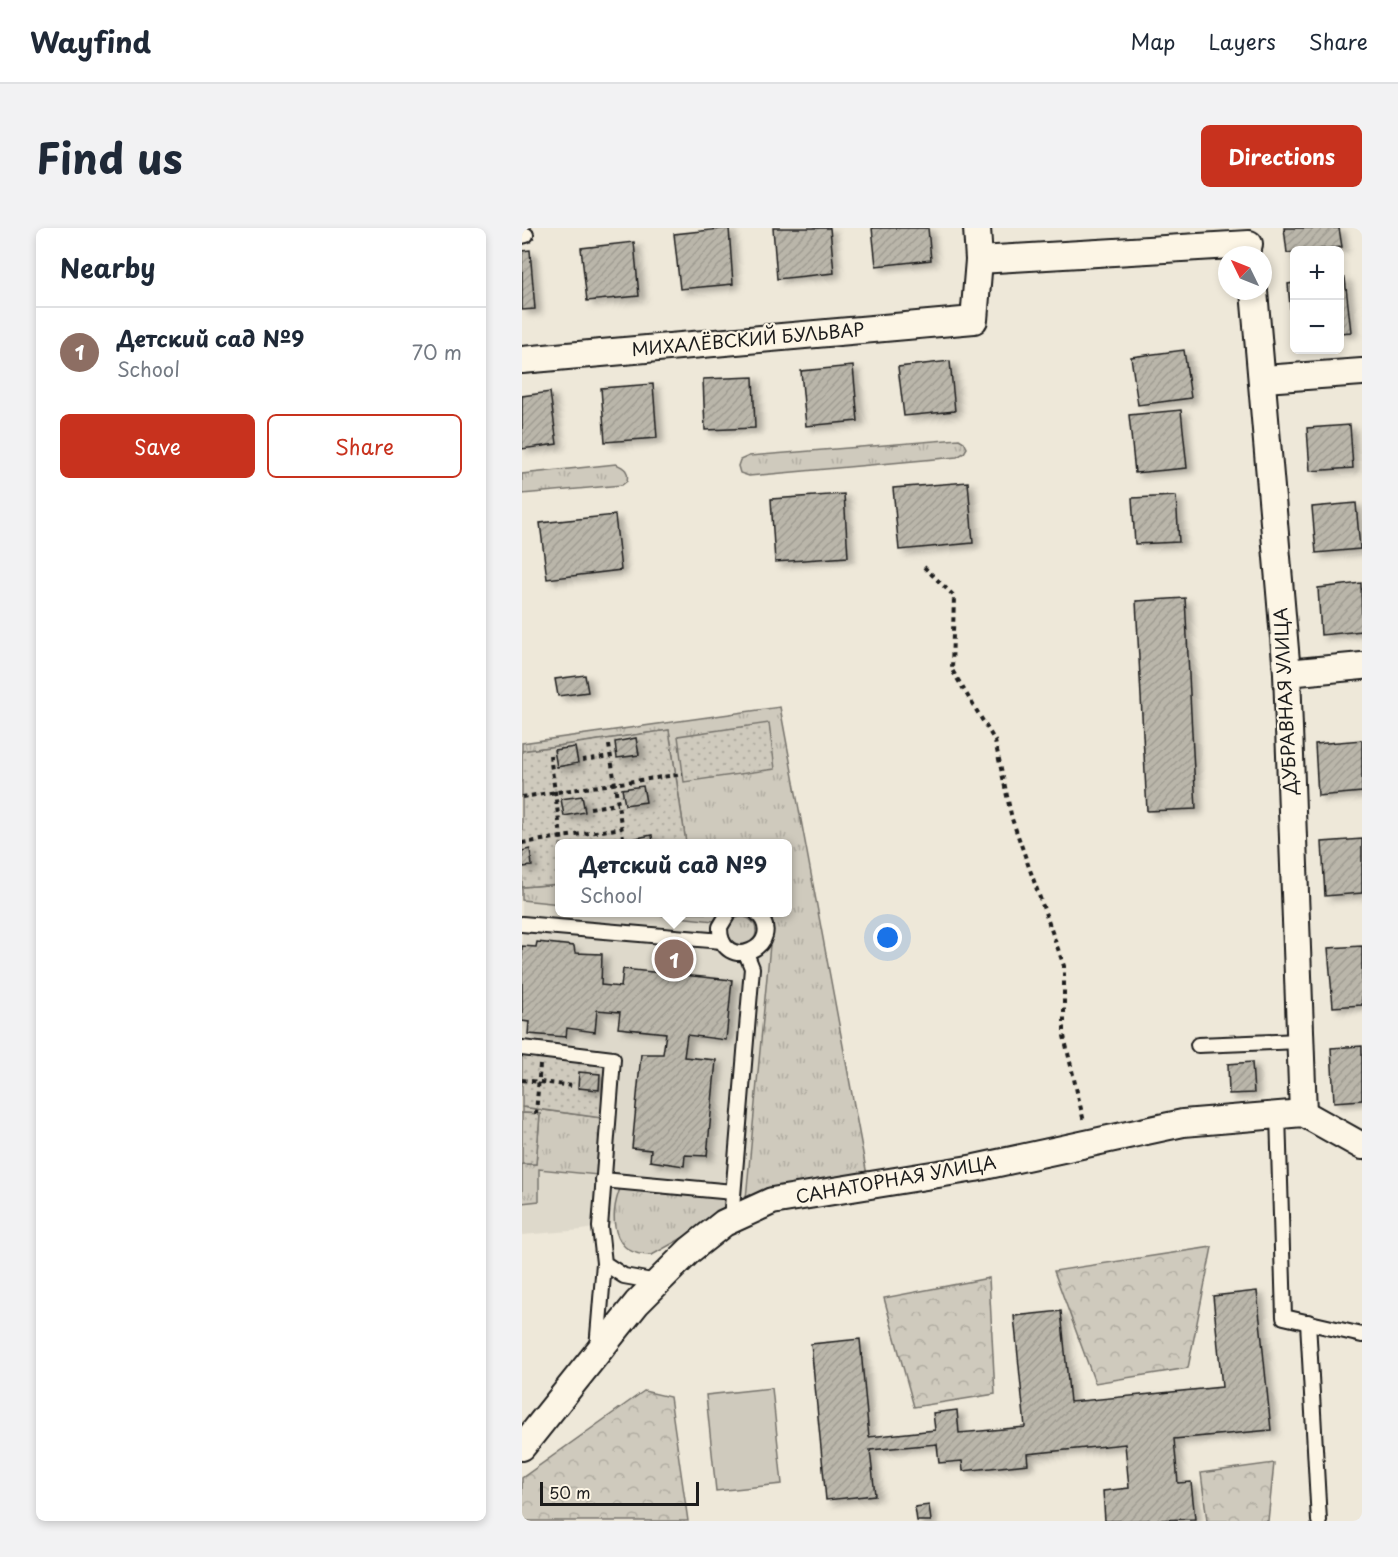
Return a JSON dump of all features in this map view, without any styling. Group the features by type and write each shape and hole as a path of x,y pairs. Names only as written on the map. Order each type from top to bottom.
{"street":[{"path":"977,228 980,260 1250,242"},
{"name":"МИХАЛЁВСКИЙ БУЛЬВАР","path":"522,360 974,320 980,260"},
{"name":"ДУБРАВНАЯ УЛИЦА","path":"1255,300 1264,378 1287,673 1300,1041 1290,1114"},
{"path":"1264,378 1362,372"},
{"path":"1287,673 1362,666"},
{"path":"1290,1114 1362,1146"},
{"name":"САНАТОРНАЯ УЛИЦА","path":"522,1447 637,1303 657,1282 690,1250 731,1220 772,1202 975,1168 1183,1123 1290,1114"}],"lane":[{"path":"726,917 720,927 722,941 732,951 746,953 759,947 765,934 760,917"},
{"path":"522,924 722,941"},
{"path":"731,1220 752,968 746,953"},
{"path":"1198,1045 1300,1041"},
{"path":"522,1048 614,1059 600,1227 604,1263 597,1354"},
{"path":"1290,1114 1284,1317 1362,1335"},
{"path":"603,1180 733,1192"},
{"path":"604,1263 624,1276 657,1282"},
{"path":"1308,1322 1319,1521"}],"path":[{"path":"924,567 954,596 952,670 995,741 1012,819 1064,966 1064,1036 1088,1144"},
{"path":"609,745 623,839"},
{"path":"550,755 562,839"},
{"path":"582,760 611,756"},
{"path":"522,797 684,774"},
{"path":"590,808 618,804"},
{"path":"571,839 622,828"},
{"path":"522,843 555,841"},
{"path":"536,1114 541,1052"},
{"path":"522,1080 574,1086"}],"shaded area":[{"path":"780,707 867,1175 582,1230 522,1235 522,743"}],"green space":[{"path":"959,439 967,448 957,457 749,476 740,473 738,466 740,460 749,456"},
{"path":"616,464 627,472 627,481 622,485 522,494 522,474"},
{"path":"780,707 867,1175 746,1199 773,917 792,917 792,839 685,839 669,730 522,751 522,743"},
{"path":"769,723 775,769 684,782 678,736"},
{"path":"669,730 685,839 555,839 555,884 522,887 522,751"},
{"path":"555,884 555,903 522,900 522,887"},
{"path":"678,917 718,917 714,921"},
{"path":"742,917 752,921 756,931 752,941 742,945 732,941 728,931 732,921"},
{"path":"522,1053 606,1063 602,1118 522,1107"},
{"path":"606,1063 598,1175 539,1169 539,1201 522,1203 522,1164 536,1164 540,1114 522,1113 522,1107 601,1118"},
{"path":"522,1113 540,1114 536,1164 522,1164"},
{"path":"621,1186 726,1196 729,1212 652,1255 638,1254 621,1242 616,1232 615,1210"},
{"path":"1212,1247 1188,1368 1095,1383 1054,1271"},
{"path":"989,1278 995,1394 914,1407 884,1298"},
{"path":"772,1388 782,1484 716,1491 706,1395"},
{"path":"644,1391 670,1397 688,1521 522,1521 522,1478"},
{"path":"1274,1463 1268,1521 1207,1521 1201,1473"}],"building":[{"path":"729,228 733,284 680,289 674,234"},
{"path":"773,228 830,228 834,273 777,279"},
{"path":"872,228 928,228 931,260 876,266"},
{"path":"1284,228 1339,228 1342,246 1290,246 1290,253 1287,253"},
{"path":"634,242 639,296 587,301 581,248"},
{"path":"530,250 535,309 522,310 522,251"},
{"path":"1344,278 1345,278 1351,332 1344,333"},
{"path":"1184,350 1191,398 1138,405 1131,357"},
{"path":"950,361 955,411 904,416 898,367"},
{"path":"853,366 858,421 806,426 801,371"},
{"path":"753,377 755,428 705,430 703,379"},
{"path":"653,384 657,438 605,442 601,388"},
{"path":"550,392 557,444 522,449 522,396"},
{"path":"1181,410 1187,468 1135,473 1129,415"},
{"path":"1350,425 1353,468 1310,471 1307,428"},
{"path":"968,482 973,543 899,550 893,488"},
{"path":"844,494 848,557 775,562 771,499"},
{"path":"1176,496 1179,542 1135,544 1132,498"},
{"path":"1356,503 1360,549 1316,553 1312,507"},
{"path":"615,515 621,570 547,579 540,523"},
{"path":"1361,583 1362,631 1321,635 1318,588"},
{"path":"1185,598 1196,809 1147,811 1136,601"},
{"path":"585,675 588,692 558,696 555,679"},
{"path":"636,738 639,755 617,758 615,742"},
{"path":"1362,740 1362,792 1318,796 1315,744"},
{"path":"575,747 578,763 557,767 554,750"},
{"path":"643,786 646,802 625,805 622,789"},
{"path":"582,796 585,812 564,816 561,799"},
{"path":"652,835 652,839 631,839"},
{"path":"1362,839 1362,893 1325,896 1322,842"},
{"path":"530,849 532,866 522,867 522,851"},
{"path":"537,942 574,946 575,953 602,954 601,985 621,987 623,969 732,980 726,1040 687,1035 684,1057 716,1060 707,1156 685,1155 684,1166 650,1161 651,1150 632,1148 641,1054 663,1054 666,1033 618,1028 620,1012 597,1010 595,1032 567,1028 566,1037 528,1034 529,1022 522,1021 522,946 536,947"},
{"path":"1362,946 1362,1005 1333,1007 1328,948"},
{"path":"1362,1046 1362,1100 1334,1102 1331,1048"},
{"path":"1252,1062 1254,1093 1229,1094 1228,1064"},
{"path":"579,1072 600,1074 599,1090 578,1088"},
{"path":"1257,1291 1271,1430 1174,1439 1178,1483 1191,1482 1195,1519 1105,1521 1103,1491 1129,1488 1125,1444 1027,1454 1028,1464 963,1471 962,1461 939,1463 937,1444 870,1450 875,1495 826,1500 811,1344 860,1339 869,1437 935,1430 933,1413 957,1410 959,1433 1025,1427 1014,1316 1061,1311 1070,1402 1222,1387 1213,1296"},
{"path":"929,1505 931,1521 917,1521 915,1507"}],"place":[{"name":"Детский сад №9","path":"674,959"}]}
